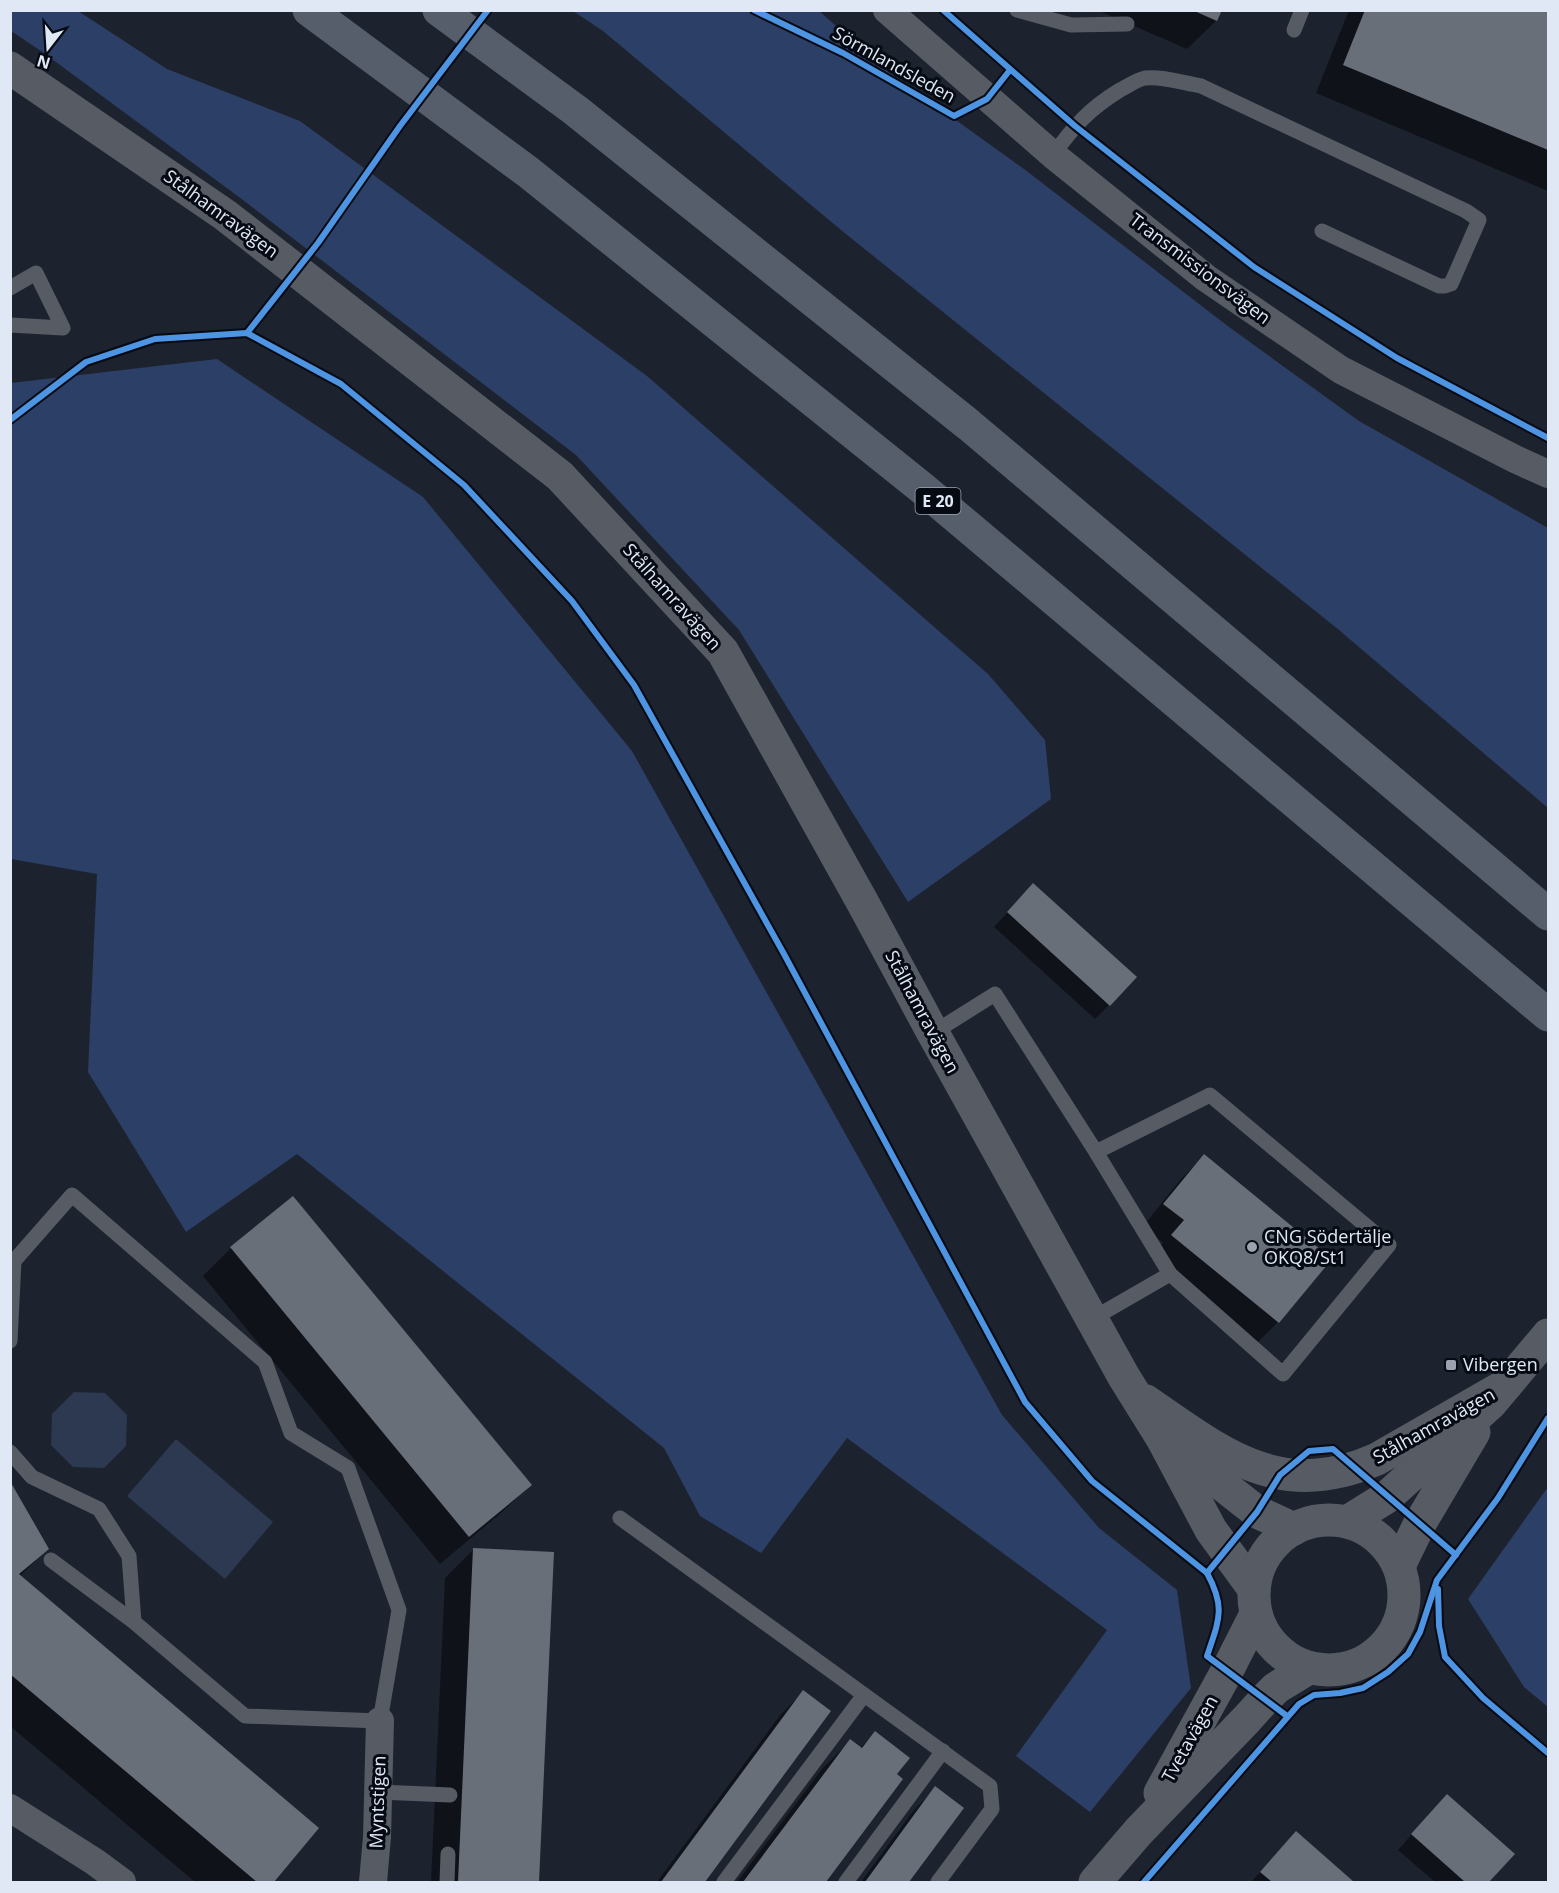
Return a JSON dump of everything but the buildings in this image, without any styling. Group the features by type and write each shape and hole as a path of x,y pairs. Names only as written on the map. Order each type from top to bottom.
{"highway":[{"name":"E 20","path":"309,10 528,172 922,488 1548,1015"},
{"path":"439,10 575,110 969,425 1548,914"}],"main road":[{"name":"Stålhamravägen","path":"12,71 225,215 560,476 723,652 1092,1319 1162,1438 1211,1530 1255,1601"},
{"path":"1347,1522 1387,1497 1499,1394 1548,1335"},
{"name":"Stålhamravägen","path":"1134,1393 1208,1444 1246,1464 1280,1475 1315,1476 1355,1469 1499,1394"},
{"path":"1399,1566 1419,1525 1499,1394"},
{"name":"Stålhamravägen","path":"1162,1438 1257,1512 1294,1529"},
{"path":"1321,1520 1347,1522 1364,1528 1379,1538 1390,1551 1399,1566 1403,1580 1404,1608 1400,1622 1386,1645 1364,1663 1323,1671 1309,1668 1288,1658 1270,1642 1262,1628 1255,1601 1260,1568 1271,1547 1281,1537 1307,1522 1321,1520"},
{"name":"Tvetavägen","path":"1139,1831 1227,1671 1255,1601"},
{"name":"Tvetavägen","path":"1095,1882 1139,1831 1264,1699 1276,1688 1309,1668"}],"street":[{"name":"Transmissionsvägen","path":"887,10 1053,155 1206,278 1341,370 1548,474"},
{"name":"Myntstigen","path":"373,1882 377,1837 380,1721"},
{"path":"10,1808 95,1862 122,1882"}],"lane":[{"path":"1017,10 1071,25 1127,24"},
{"path":"1294,30 1302,10"},
{"path":"1053,155 1075,126 1110,96 1144,78 1165,79 1201,86 1456,206 1479,220 1450,284 1445,286 1439,286 1322,231"},
{"path":"10,288 36,273 63,328 10,325"},
{"path":"933,1033 995,994 1096,1152 1170,1274 1283,1374 1389,1245 1210,1095 1096,1152"},
{"path":"10,1341 14,1261 72,1195 265,1362 291,1433 348,1467 399,1610 380,1721 245,1716 134,1622 51,1560"},
{"path":"1092,1319 1170,1274"},
{"path":"10,1452 32,1477 99,1509 129,1556 134,1622"},
{"path":"620,1518 990,1786 992,1809 938,1882"},
{"path":"724,1882 864,1695"},
{"path":"846,1882 943,1752"},
{"path":"378,1792 450,1795"},
{"path":"447,1882 448,1854"}],"shaded area":[{"path":"10,11 78,11 167,69 300,121 647,376 988,674 1045,740 1051,799 908,902 739,630 576,455 239,197 11,31"},
{"path":"573,11 819,11 889,72 1028,172 1229,327 1359,421 1548,528 1548,808 1339,630 841,230 603,31"},
{"path":"217,359 423,497 632,751 1002,1415 1099,1528 1177,1590 1191,1688 1090,1812 1016,1756 1107,1630 847,1438 761,1553 700,1516 664,1448 297,1154 186,1232 88,1072 97,874 11,859 11,383"},
{"path":"74,1392 105,1393 127,1415 126,1446 104,1468 73,1467 51,1445 52,1414"},
{"path":"176,1439 273,1522 225,1579 127,1496"},
{"path":"1548,1487 1548,1707 1524,1687 1468,1599"}],"cycle path":[{"path":"247,333 318,243 400,126 488,10"},
{"name":"Sörmlandsleden","path":"754,10 843,53 954,116 987,99 1010,70"},
{"path":"943,10 1075,126 1254,267 1397,358 1548,438"},
{"path":"10,420 86,362 155,339 247,333 341,384 464,485 572,601 634,685 784,954 1025,1402 1092,1481 1207,1573 1219,1605 1215,1633 1207,1656 1287,1716"},
{"path":"1144,1882 1299,1704 1314,1695 1363,1688 1388,1672 1408,1654 1420,1632 1437,1580 1498,1498 1548,1418"},
{"path":"1207,1573 1257,1512 1280,1475 1309,1451 1333,1449 1456,1555"},
{"path":"1438,1589 1439,1626 1445,1657 1483,1698 1548,1753"}],"place":[{"name":"CNG Södertälje OKQ8/St1","path":"1252,1247"},
{"name":"Vibergen","path":"1451,1365"}]}
